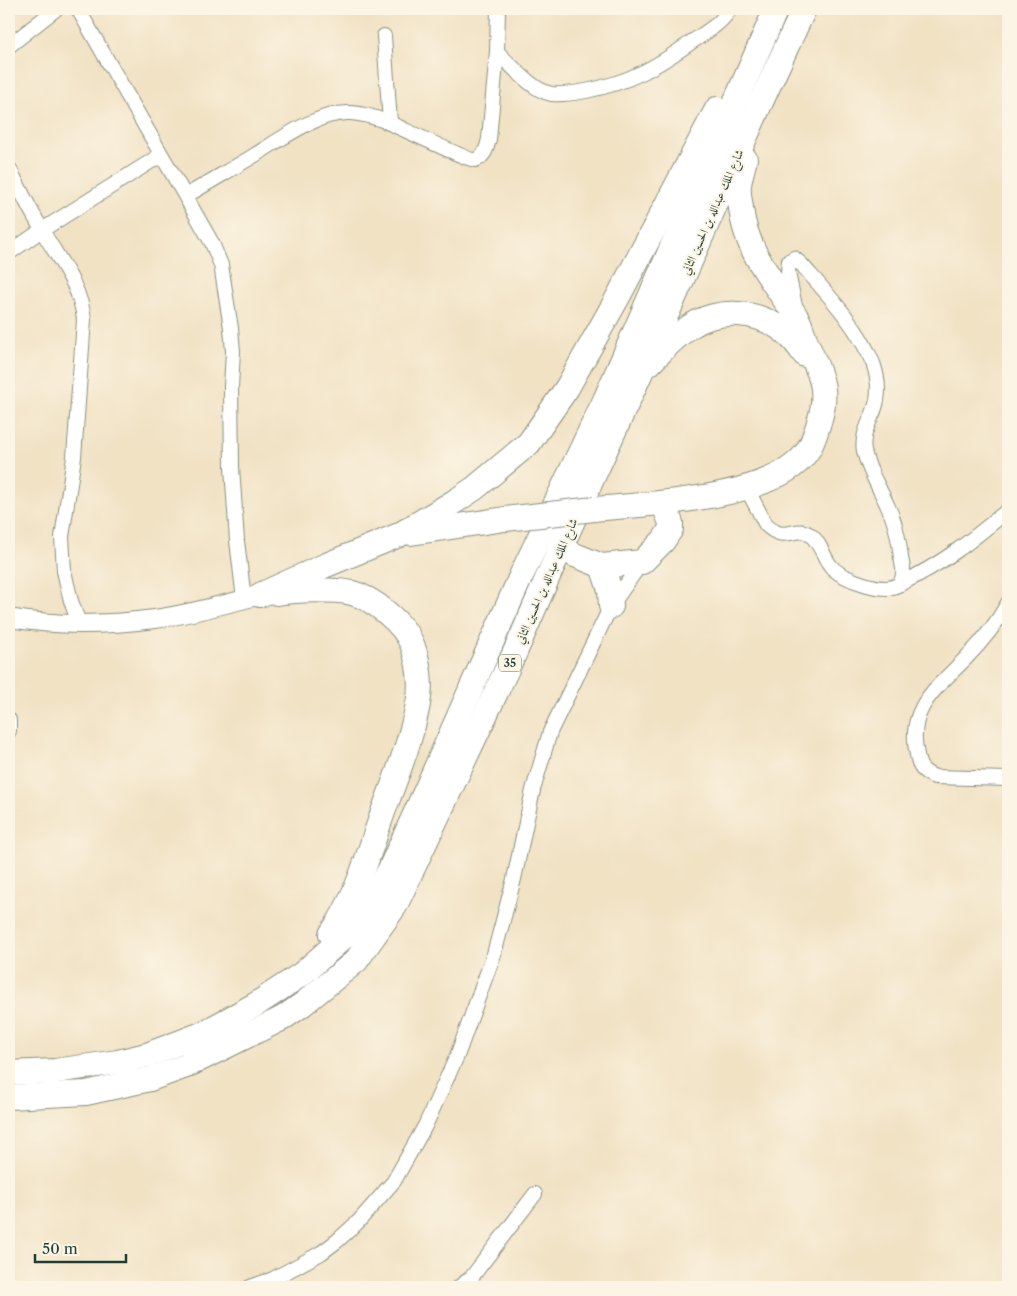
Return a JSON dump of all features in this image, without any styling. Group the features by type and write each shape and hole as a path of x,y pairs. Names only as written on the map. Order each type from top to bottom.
{"highway":[{"path":"252,597 399,535 454,502 529,443 568,388 726,91 772,9"},
{"name":"شارع الملك عبدالله بن الحسين الثاني","path":"9,1072 30,1073 72,1069 147,1055 202,1034 278,991 302,974 345,936 378,892 521,576 605,400 776,9"},
{"name":"شارع الملك عبدالله بن الحسين الثاني","path":"9,1097 86,1093 150,1079 186,1066 283,1018 356,961 395,906 516,650 804,9"},
{"path":"399,535 505,519 663,503 720,494 771,480 787,471 806,454 815,436 822,413 825,394 822,382 798,320 764,270 750,245 743,225 739,185 761,102"},
{"path":"642,370 678,336 692,326 715,315 738,313 758,318 784,331 796,343 822,382"},
{"path":"454,502 452,512 460,526"},
{"path":"560,549 602,566 642,562 663,541 671,529 672,522 663,503"},
{"path":"602,566 610,590 611,606"},
{"path":"252,597 302,591 336,591 367,599 384,611 406,632 412,644 420,682 418,704 403,756 359,879 338,925 302,974"}],"street":[{"path":"9,46 56,9"},
{"path":"9,618 38,623 124,622 156,619 252,597 237,541 232,467 231,387 233,351 221,265 212,243 186,196 78,9"},
{"path":"186,196 288,135 334,114 350,113 364,115 390,123 466,158 474,160 481,156 486,150 489,138 498,52 498,9"},
{"path":"498,52 540,90 551,94 575,93 621,83 642,74 706,32 726,16 730,9"},
{"path":"384,36 390,123"},
{"path":"9,253 161,154"},
{"path":"9,168 77,290 83,307 84,320 74,457 62,537 64,571 71,601 79,623"},
{"path":"798,320 788,273 789,261 794,258 849,321 864,344 876,373 878,395 876,406 864,436 863,449 871,472 889,508 899,535 904,572 900,584"},
{"path":"746,487 766,525 771,530 781,535 802,532 810,534 838,574 882,588 900,584 938,564 963,547 1008,510"},
{"path":"250,1287 270,1283 338,1241 358,1222 394,1181 425,1126 457,1056 494,954 514,879 533,790 550,732 611,606 642,562"},
{"path":"1008,604 978,646 940,683 929,697 918,716 914,736 919,766 927,774 935,777 1008,779"},
{"path":"9,720 9,731"},
{"path":"459,1287 471,1278 535,1194"}]}
